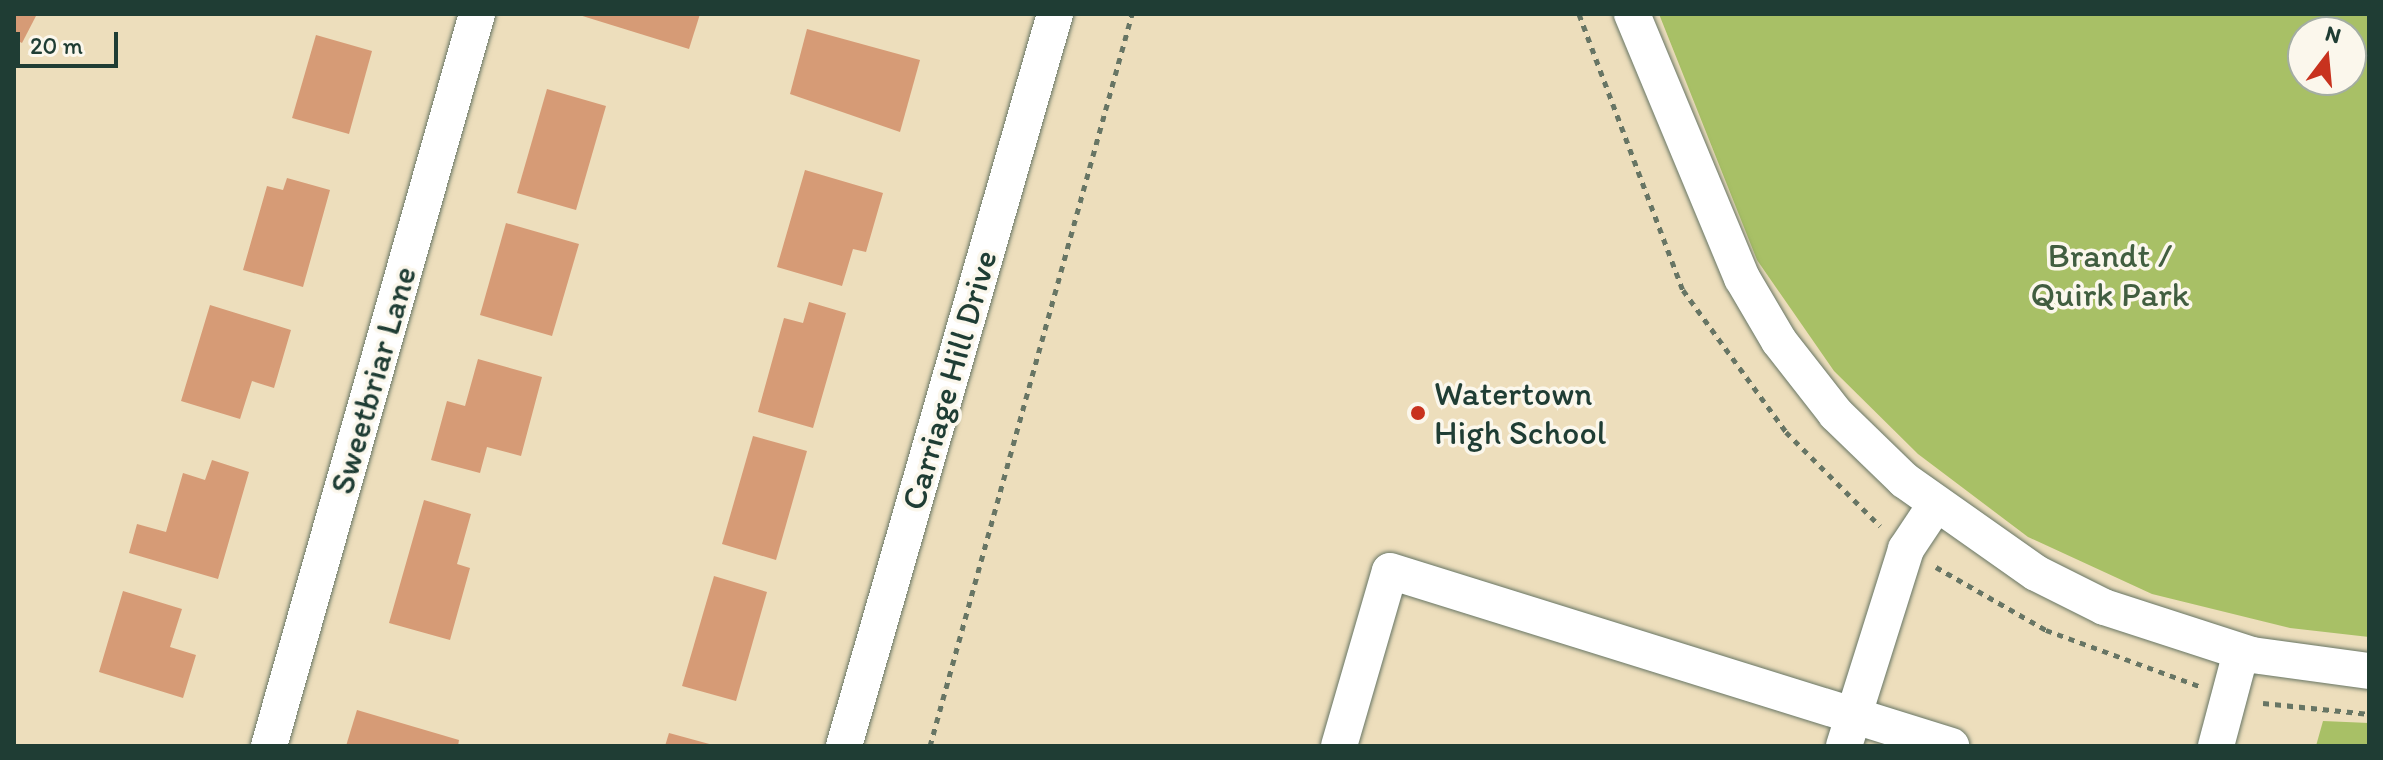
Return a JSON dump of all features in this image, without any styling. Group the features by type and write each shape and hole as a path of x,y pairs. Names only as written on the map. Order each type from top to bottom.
{"street":[{"name":"Sweetbriar Lane","path":"269,746 477,14"},
{"name":"Carriage Hill Drive","path":"844,746 1055,14"},
{"path":"1632,14 1711,217 1779,341 1836,414 1936,504 2036,573 2104,607 2241,652 2369,671"},
{"path":"1849,731 1906,549 1936,504"},
{"path":"1339,746 1390,571 1849,731 1951,746"},
{"path":"2216,746 2241,652"}],"path":[{"path":"930,746 1132,14"}],"green space":[{"name":"Brandt / Quirk Park","path":"1659,14 2369,14 2369,637 2290,628 2152,594 2028,537 1918,454 1834,371 1757,260"},
{"path":"2323,721 2369,723 2369,746 2316,746"}],"building":[{"path":"14,14 37,14 22,43 14,39"},
{"path":"576,14 700,14 689,49"},
{"path":"807,29 920,60 900,132 790,94"},
{"path":"316,35 372,51 349,134 292,118"},
{"path":"547,89 606,106 576,210 517,193"},
{"path":"805,170 883,193 866,252 853,249 842,286 777,267"},
{"path":"287,178 330,190 303,287 243,270 267,186 283,190"},
{"path":"506,223 579,244 552,336 480,315"},
{"path":"809,302 846,313 813,428 758,412 784,318 803,323"},
{"path":"210,305 291,330 274,388 252,381 240,419 181,401"},
{"path":"478,359 542,377 521,456 487,447 480,473 431,460 447,401 465,406"},
{"path":"753,436 807,451 776,560 722,544"},
{"path":"212,460 249,472 218,579 129,553 137,524 166,532 183,473 205,480"},
{"path":"424,500 471,514 457,564 470,568 450,640 389,623"},
{"path":"714,576 767,592 736,701 682,686"},
{"path":"123,591 182,609 170,647 196,655 183,698 99,672"},
{"path":"357,710 459,740 458,746 346,746"},
{"path":"669,733 713,745 665,746"}],"place":[{"name":"Watertown High School","path":"1418,413"}]}
